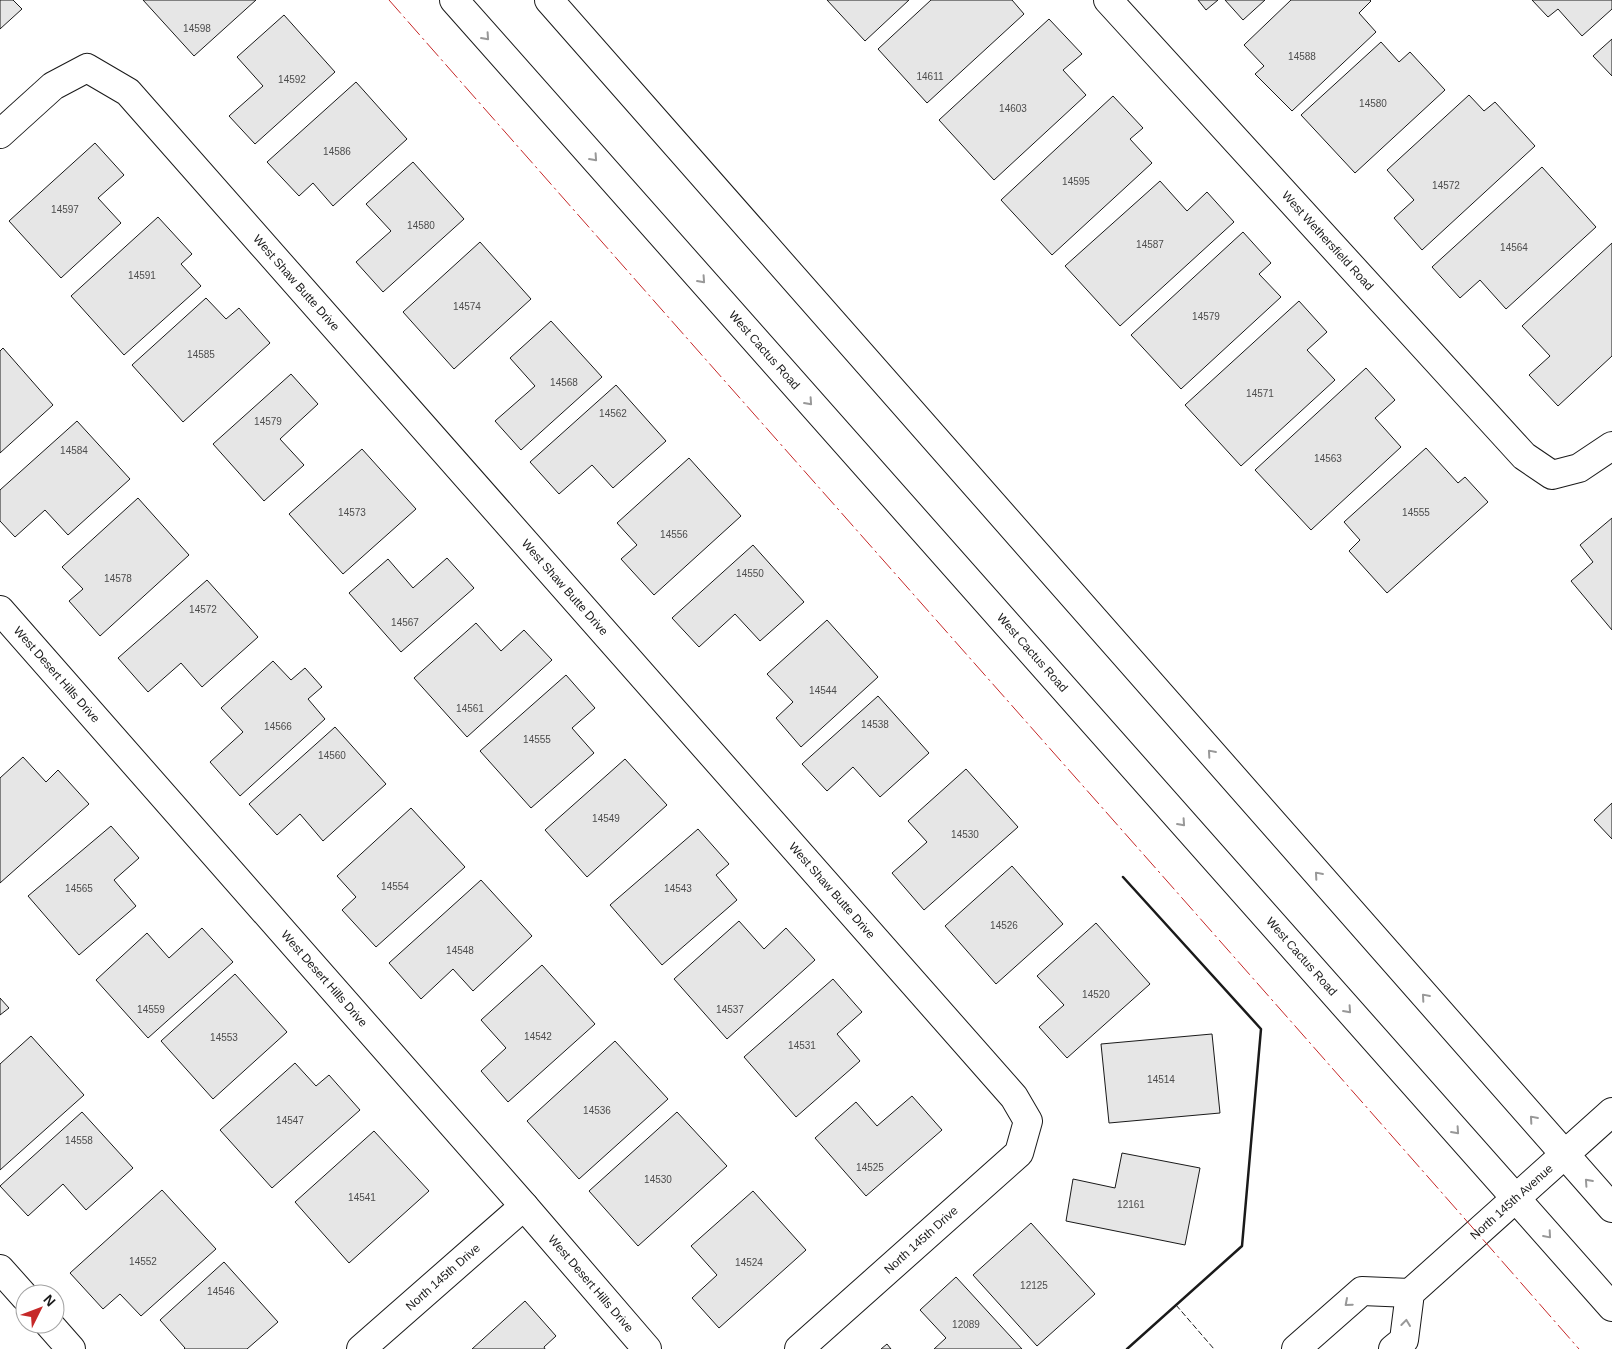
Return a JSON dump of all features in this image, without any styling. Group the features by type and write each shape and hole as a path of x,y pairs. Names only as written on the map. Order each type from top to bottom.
{"street":[{"name":"West Cactus Road","path":"454,0 1612,1307"},
{"path":"548,0 1612,1208"},
{"name":"West Wethersfield Road","path":"1108,0 1524,456 1552,475 1579,468 1612,446"},
{"name":"West Shaw Butte Drive","path":"0,134 53,86 87,68 128,92 1014,1096 1028,1121"},
{"name":"West Desert Hills Drive","path":"0,610 524,1206 647,1349"},
{"name":"North 145th Avenue","path":"1410,1293 1612,1112"},
{"name":"North 145th Drive","path":"799,1349 1019,1153 1028,1121"},
{"name":"North 145th Drive","path":"361,1349 524,1206"},
{"path":"0,1269 15,1286"},
{"path":"1296,1349 1362,1292 1410,1293 1404,1340 1393,1349"},
{"path":"58,1334 71,1349"}],"building":[{"path":"0,0 13,0 22,9 0,29"},
{"path":"143,0 256,0 194,56"},
{"path":"827,0 909,0 865,41"},
{"path":"931,0 1012,0 1024,14 927,103 878,49"},
{"path":"1198,0 1218,0 1206,10"},
{"path":"1225,0 1265,0 1243,20"},
{"path":"1291,0 1370,0 1359,13 1376,32 1292,111 1255,74 1264,66 1244,45"},
{"path":"1532,0 1612,0 1612,9 1582,36 1558,9 1548,17"},
{"path":"284,15 335,72 255,144 229,116 263,86 237,57"},
{"path":"1049,19 1082,54 1063,70 1086,95 994,180 939,120"},
{"path":"1612,39 1612,76 1593,56"},
{"path":"1381,42 1399,62 1410,52 1445,90 1355,173 1301,115"},
{"path":"356,82 407,139 333,206 313,183 299,196 267,162"},
{"path":"1469,95 1484,111 1495,102 1535,146 1422,250 1394,218 1414,200 1387,170"},
{"path":"1113,96 1143,128 1130,139 1152,163 1052,255 1001,200"},
{"path":"95,143 124,175 98,198 121,223 61,278 9,221"},
{"path":"413,162 464,219 383,292 356,262 391,231 366,204"},
{"path":"1542,167 1596,227 1506,309 1480,280 1460,298 1432,267"},
{"path":"1160,181 1187,211 1207,192 1234,222 1120,326 1065,266"},
{"path":"158,217 192,254 181,264 201,286 124,355 71,296"},
{"path":"1243,232 1271,263 1259,274 1281,297 1181,389 1131,335"},
{"path":"480,242 531,299 454,369 403,312"},
{"path":"1612,243 1612,356 1558,406 1529,375 1550,356 1522,326"},
{"path":"206,298 226,319 239,308 270,343 183,422 132,365"},
{"path":"1299,301 1327,332 1307,350 1335,380 1241,466 1185,405"},
{"path":"551,321 602,377 521,450 495,421 535,386 510,358"},
{"path":"3,348 53,405 0,453 0,351"},
{"path":"1366,368 1395,400 1375,418 1401,447 1311,530 1255,470"},
{"path":"291,374 318,404 280,439 304,465 264,501 213,444"},
{"path":"616,385 666,441 613,488 592,465 559,494 530,462"},
{"path":"77,421 130,479 68,535 45,510 15,537 0,521 0,490"},
{"path":"1426,448 1458,483 1465,477 1488,502 1387,593 1349,551 1360,540 1344,522"},
{"path":"362,449 416,509 343,574 289,514"},
{"path":"689,458 741,516 654,595 621,559 637,545 617,523"},
{"path":"138,498 189,555 100,636 69,601 83,589 62,567"},
{"path":"1612,518 1612,630 1571,581 1593,562 1580,545"},
{"path":"753,545 804,602 760,641 735,614 699,647 672,618"},
{"path":"447,558 474,588 401,652 349,593 388,559 413,588"},
{"path":"207,580 258,637 202,687 181,663 148,692 118,658"},
{"path":"827,620 878,677 801,747 776,718 793,702 767,674"},
{"path":"476,623 501,651 524,630 552,660 467,737 414,678"},
{"path":"273,661 291,680 305,668 322,687 308,699 325,719 240,796 210,762 243,732 221,708"},
{"path":"566,675 595,708 572,728 594,753 531,808 480,751"},
{"path":"878,696 929,753 880,797 853,767 827,791 802,764"},
{"path":"335,727 386,784 323,841 300,814 277,835 249,804"},
{"path":"23,757 46,782 58,770 89,804 0,883 0,778"},
{"path":"625,759 667,805 587,877 545,830"},
{"path":"966,769 1018,827 924,910 892,873 927,842 908,821"},
{"path":"1612,803 1612,839 1594,820"},
{"path":"411,808 465,867 376,947 342,910 356,897 337,876"},
{"path":"111,826 139,858 114,880 136,906 79,955 28,896"},
{"path":"698,829 729,864 716,875 737,900 662,965 610,905"},
{"path":"1012,866 1063,924 996,984 945,926"},
{"path":"481,880 532,936 473,991 453,969 421,999 389,963"},
{"path":"739,921 764,949 786,928 815,960 727,1039 674,979"},
{"path":"1096,923 1150,984 1067,1058 1039,1027 1064,1005 1037,976"},
{"path":"202,928 233,962 148,1038 96,980 147,933 169,958"},
{"path":"542,965 595,1024 508,1102 481,1071 506,1048 481,1020"},
{"path":"235,974 287,1032 213,1099 161,1041"},
{"path":"833,979 862,1012 837,1034 860,1061 796,1117 744,1057"},
{"path":"0,998 9,1008 0,1015"},
{"path":"1212,1034 1220,1113 1109,1123 1101,1044"},
{"path":"31,1036 84,1095 0,1170 0,1064"},
{"path":"615,1041 668,1099 579,1179 527,1121"},
{"path":"295,1063 316,1086 329,1075 360,1110 272,1188 220,1130"},
{"path":"912,1096 942,1130 866,1196 815,1138 856,1102 877,1126"},
{"path":"82,1112 133,1168 86,1210 63,1184 28,1216 0,1186"},
{"path":"677,1112 727,1166 638,1246 589,1191"},
{"path":"374,1131 429,1191 349,1263 295,1202"},
{"path":"1122,1153 1200,1168 1185,1245 1066,1221 1073,1179 1115,1188"},
{"path":"162,1190 216,1249 141,1316 120,1294 103,1309 70,1273"},
{"path":"753,1191 806,1250 719,1328 692,1298 717,1275 691,1246"},
{"path":"1031,1223 1095,1294 1037,1346 973,1275"},
{"path":"224,1262 278,1322 247,1349 184,1349 160,1320"},
{"path":"956,1277 1022,1349 934,1349 946,1338 920,1310"},
{"path":"525,1301 556,1336 544,1347 545,1349 472,1349"},
{"path":"887,1344 891,1349 881,1349"}],"fence":[{"path":"1176,1305 1214,1349"}],"wall":[{"path":"1123,877 1261,1029 1242,1246 1127,1349"}],"power":[{"path":"389,0 1579,1349"}]}
